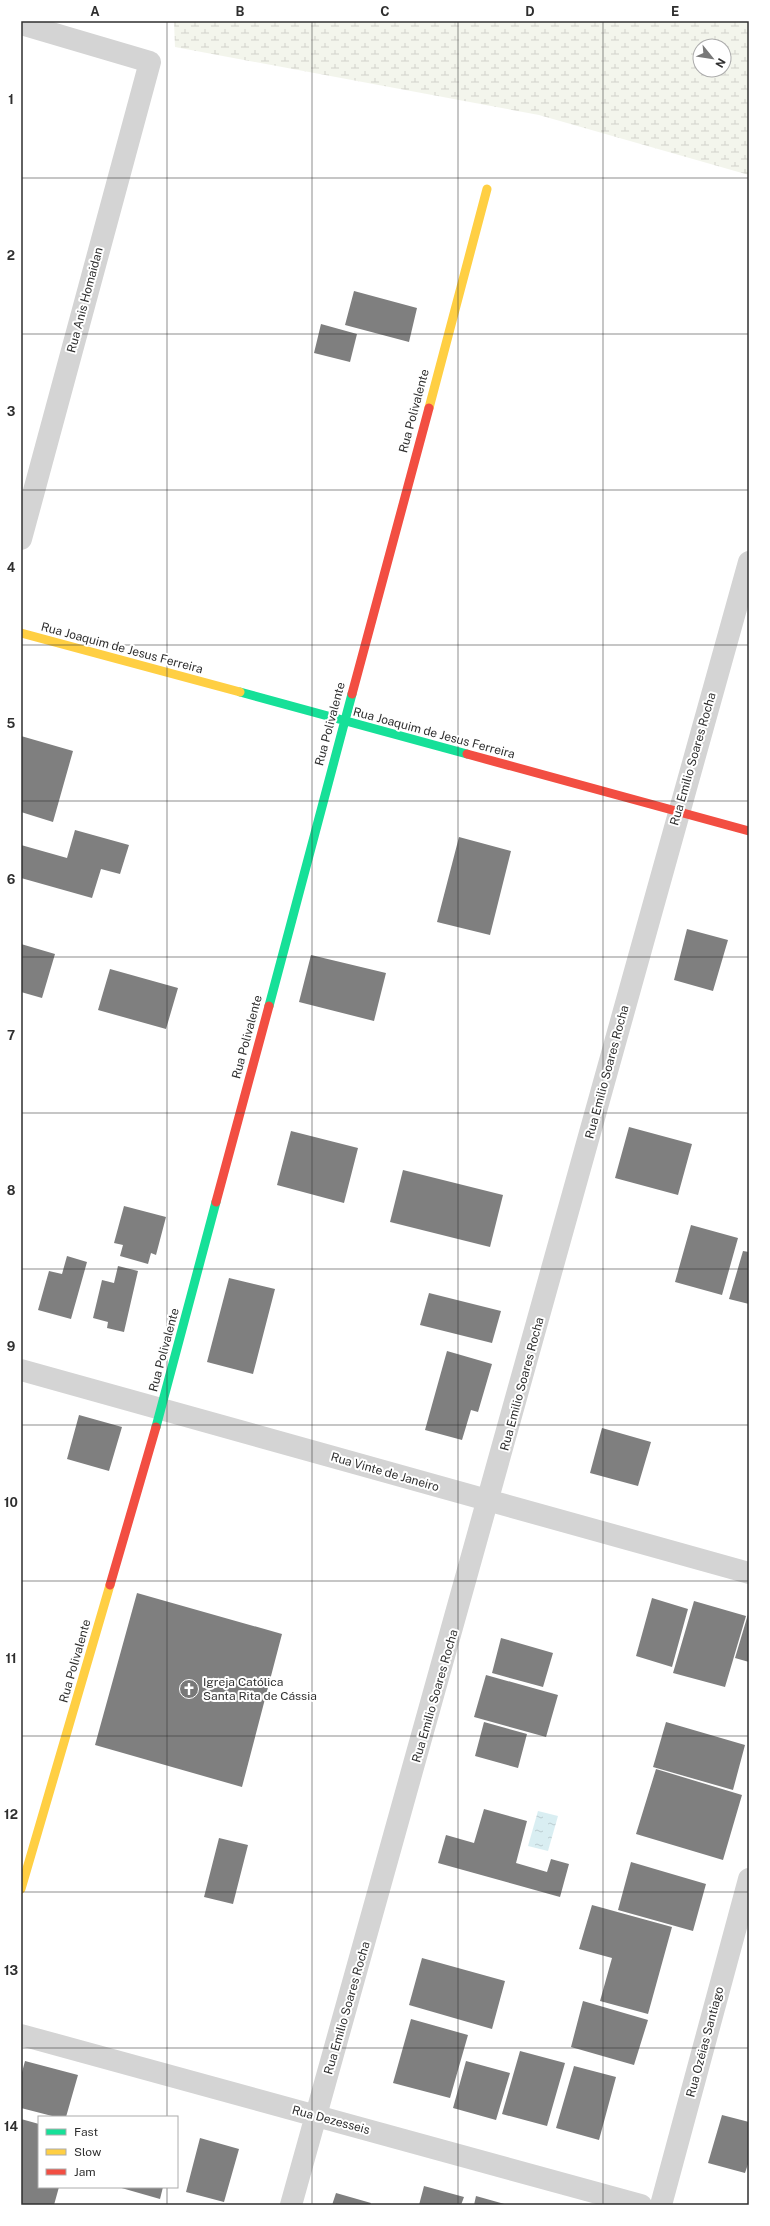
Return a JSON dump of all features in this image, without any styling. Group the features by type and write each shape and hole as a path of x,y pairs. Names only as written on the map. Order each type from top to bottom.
{"street":[{"name":"Rua Anis Homaidan","path":"21,24 150,62 21,539"},
{"name":"Rua Polivalente","path":"21,1889 161,1409 343,720 487,189"},
{"name":"Rua Emilio Soares Rocha","path":"291,2205 490,1501 678,811 749,562"},
{"name":"Rua Joaquim de Jesus Ferreira","path":"21,633 749,831"},
{"name":"Rua Vinte de Janeiro","path":"21,1370 749,1573"},
{"name":"Rua Ozéias Santiago","path":"661,2205 749,1879"},
{"name":"Rua Dezesseis","path":"21,2035 641,2205"}],"green space":[{"path":"174,21 749,21 749,175 539,115 175,47"}],"water":[{"path":"538,1811 558,1816 548,1851 528,1846"}],"building":[{"path":"354,291 417,308 409,342 345,325"},
{"path":"321,324 357,334 350,362 314,353"},
{"path":"21,736 73,751 53,822 21,812"},
{"path":"75,830 129,845 120,874 101,869 92,898 21,878 21,845 67,858"},
{"path":"459,837 511,851 490,935 437,922"},
{"path":"687,929 728,940 713,991 674,980"},
{"path":"21,944 55,954 42,998 21,992"},
{"path":"311,955 386,973 374,1021 299,1002"},
{"path":"110,969 178,988 166,1029 98,1010"},
{"path":"629,1127 692,1144 678,1195 615,1178"},
{"path":"291,1131 358,1148 344,1203 277,1185"},
{"path":"403,1170 503,1195 490,1247 390,1222"},
{"path":"124,1206 166,1217 156,1255 151,1253 148,1264 120,1256 123,1245 114,1243"},
{"path":"691,1225 738,1238 722,1295 675,1282"},
{"path":"743,1251 749,1252 749,1304 729,1299"},
{"path":"67,1256 87,1262 71,1319 38,1310 49,1271 62,1274"},
{"path":"118,1266 138,1271 124,1332 107,1328 108,1322 93,1318 102,1280 114,1283"},
{"path":"229,1278 275,1289 253,1374 207,1362"},
{"path":"429,1293 501,1311 492,1343 420,1325"},
{"path":"447,1351 492,1364 478,1412 471,1410 462,1440 425,1430"},
{"path":"79,1415 122,1427 109,1471 67,1459"},
{"path":"602,1428 651,1442 638,1486 590,1473"},
{"name":"Igreja Católica Santa Rita de Cássia","path":"137,1593 282,1634 242,1787 95,1745"},
{"path":"652,1598 688,1609 672,1667 636,1656"},
{"path":"694,1601 746,1616 725,1687 673,1673"},
{"path":"749,1611 749,1662 735,1658"},
{"path":"501,1638 553,1653 543,1687 492,1673"},
{"path":"486,1675 558,1695 546,1737 474,1717"},
{"path":"484,1722 527,1734 518,1768 475,1756"},
{"path":"666,1722 745,1745 733,1790 653,1767"},
{"path":"656,1769 742,1795 723,1860 636,1834"},
{"path":"484,1809 527,1821 516,1863 547,1872 551,1859 569,1864 560,1897 438,1863 446,1835 474,1843"},
{"path":"219,1838 248,1845 233,1904 204,1897"},
{"path":"631,1862 706,1884 693,1931 618,1910"},
{"path":"592,1905 672,1927 648,2014 600,2001 612,1958 579,1949"},
{"path":"422,1958 505,1981 492,2029 409,2005"},
{"path":"583,2001 648,2020 634,2065 571,2047"},
{"path":"411,2019 468,2035 450,2098 393,2083"},
{"path":"520,2051 565,2063 547,2126 502,2114"},
{"path":"25,2061 78,2075 66,2116 52,2116 21,2108 21,2076"},
{"path":"466,2061 510,2073 496,2120 453,2108"},
{"path":"574,2066 616,2077 599,2140 556,2128"},
{"path":"722,2115 749,2122 749,2161 745,2173 708,2163"},
{"path":"21,2119 38,2124 38,2188 59,2188 54,2205 21,2205"},
{"path":"200,2138 239,2149 224,2202 186,2192"},
{"path":"424,2186 464,2197 461,2205 419,2205"},
{"path":"122,2188 163,2188 160,2199"},
{"path":"336,2193 371,2203 370,2205 332,2205"},
{"path":"476,2196 508,2205 474,2205"}],"traffic: fast":[{"path":"240,692 467,754"},
{"path":"269,1006 352,694"},
{"path":"156,1427 216,1202"}],"traffic: slow":[{"path":"429,408 487,189"},
{"path":"21,633 240,692"},
{"path":"21,1889 110,1585"}],"traffic: jam":[{"path":"352,694 429,408"},
{"path":"467,754 749,831"},
{"path":"216,1202 269,1006"},
{"path":"110,1585 156,1427"}],"place":[{"name":"Igreja Católica Santa Rita de Cássia","path":"189,1689"}]}
